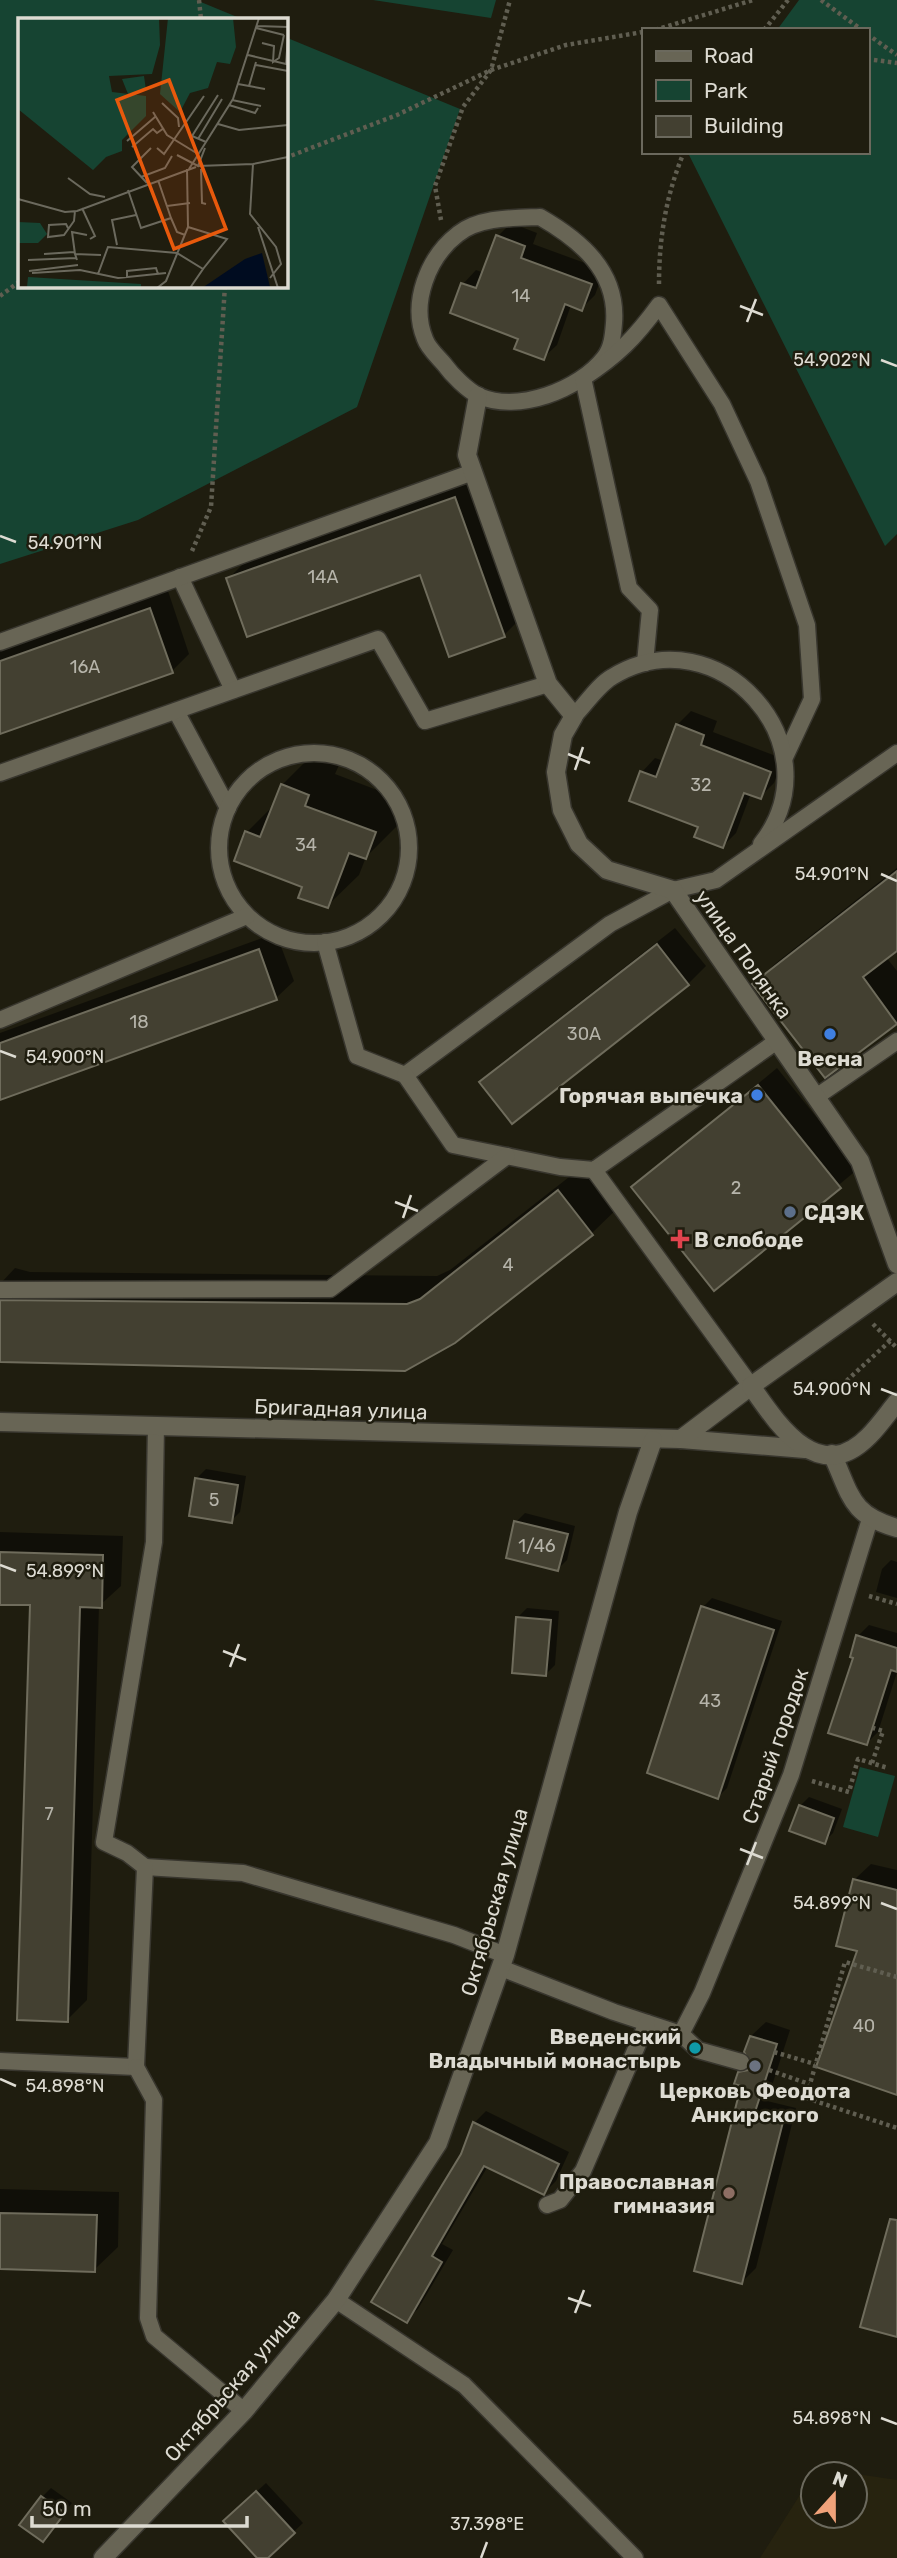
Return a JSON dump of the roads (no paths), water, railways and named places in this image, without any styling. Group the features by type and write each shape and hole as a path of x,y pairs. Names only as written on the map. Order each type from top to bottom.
{"street":[{"path":"478,396 467,455 548,684 575,716"},
{"name":"улица Полянка","path":"575,716 563,735 556,772 562,810 579,844 607,870 673,890 860,1161 897,1264"},
{"path":"681,1439 897,1282"},
{"path":"751,1386 783,1432 805,1449"},
{"path":"897,1402 868,1438 850,1450 832,1454 858,1508 870,1519 897,1528"},
{"name":"Бригадная улица","path":"0,1422 681,1439 805,1449 832,1454"},
{"name":"Октябрьская улица","path":"103,2558 244,2411 336,2300 438,2143 503,1961 628,1512 653,1440"}],"lane":[{"path":"583,378 605,357 613,330 615,307 606,278 593,256 572,235 540,217 497,219 458,233 435,260 419,298 425,339 449,372 478,396 511,403 548,395 583,378 611,360 633,340 659,305 722,404 758,481 807,625 812,699 785,757"},
{"path":"583,378 629,588 650,610 645,663"},
{"path":"0,642 473,472"},
{"path":"180,577 233,690"},
{"path":"0,773 378,639 425,721 548,684"},
{"path":"575,716 610,677 645,663 683,660 719,670 750,691 773,722 785,757 784,795 772,830 748,860"},
{"path":"176,711 228,808"},
{"path":"314,752 346,757 373,772 394,794 406,822 410,852 403,882 388,909 365,929 337,941 304,943 273,934 247,916 228,890 219,859 220,827 228,808 232,797 254,773 282,757 314,752"},
{"path":"405,1075 610,924 673,890 716,880 897,753"},
{"path":"0,1020 247,916"},
{"path":"325,942 357,1056 405,1075 453,1145 594,1170 777,1041"},
{"path":"816,1097 897,1041"},
{"path":"0,1290 330,1289 507,1156"},
{"path":"594,1170 751,1386"},
{"path":"156,1426 153,1542 104,1843 127,1853 145,1867 243,1873 454,1935 503,1961 648,2023 681,2034 698,2050 741,2063"},
{"name":"Старый городок","path":"681,2034 702,1993 791,1776 870,1519"},
{"path":"145,1867 136,2067 154,2100 148,2318 154,2336 244,2411"},
{"path":"547,2205 560,2200 583,2171 648,2023"},
{"path":"0,2062 136,2067"},
{"path":"336,2300 464,2385 635,2558"}],"place":[{"name":"Весна","path":"830,1034"},
{"name":"Горячая выпечка","path":"757,1095"},
{"name":"СДЭК","path":"790,1212"},
{"name":"В слободе","path":"680,1239"},
{"name":"Введенский Владычный монастырь","path":"695,2048"},
{"name":"Церковь Феодота Анкирского","path":"755,2066"},
{"name":"Православная гимназия","path":"729,2193"}]}
